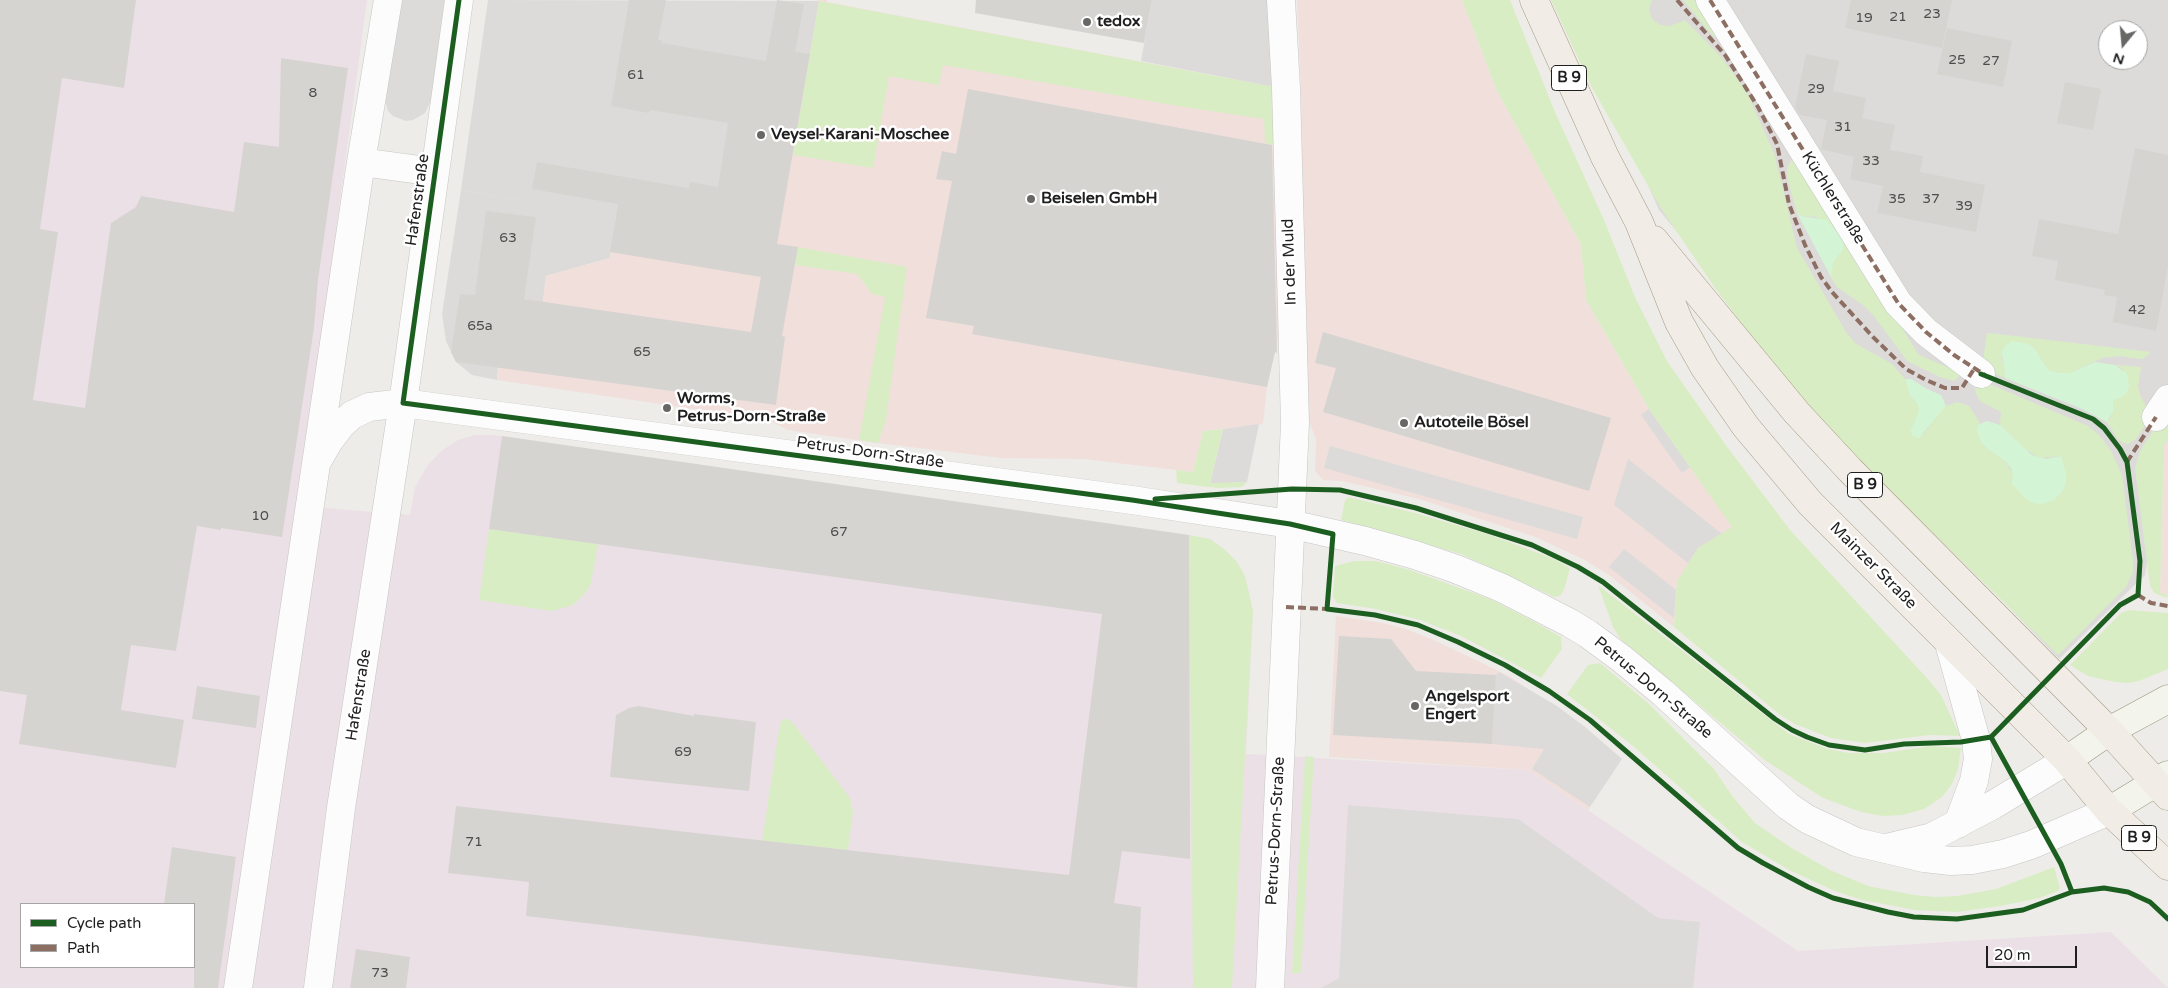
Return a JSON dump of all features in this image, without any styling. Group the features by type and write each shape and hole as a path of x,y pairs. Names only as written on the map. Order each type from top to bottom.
{"main road":[{"name":"Mainzer Straße","path":"1534,0 1605,156 1639,222 1679,322 1705,368 1746,427 1810,503 2067,760 2109,811 2168,866"},
{"name":"Mainzer Straße","path":"1639,222 1740,346 1850,470 2163,785"},
{"name":"Petrus-Dorn-Straße","path":"2067,760 2109,731 2168,699"},
{"name":"Petrus-Dorn-Straße","path":"2109,811 2163,785"}],"street":[{"path":"238,988 388,0"},
{"name":"Hafenstraße","path":"318,988 341,808 403,403 459,0"},
{"name":"In der Muld","path":"1281,0 1286,88 1295,423 1290,524"},
{"name":"Küchlerstraße","path":"1710,0 1898,303 1926,332 1981,374"},
{"name":"Hafenstraße","path":"362,162 435,172"},
{"path":"318,460 329,440 352,415 369,407 403,403"},
{"name":"Petrus-Dorn-Straße","path":"403,403 1132,500 1290,524 1365,541 1448,566 1502,588 1588,634 1622,659 1662,693 1788,806 1830,831 1856,842 1882,849 1924,858 1951,861 1972,860 2003,854 2031,845 2109,811"},
{"name":"Petrus-Dorn-Straße","path":"1270,988 1290,524"},
{"path":"1949,643 1976,740 1978,759 1974,781 1958,824"},
{"name":"Petrus-Dorn-Straße","path":"1882,849 1910,844 1932,837 2020,790 2067,760"}],"shaded area":[{"path":"0,0 367,0 299,506 410,515 415,487 427,466 441,451 458,440 474,435 494,435 1210,539 1237,562 1245,576 1253,611 1246,754 1528,770 1798,951 2111,932 2168,988 0,988"},
{"path":"397,0 445,0 431,101 425,113 413,120 406,121 393,116 388,111 384,97"},
{"path":"488,0 819,1 777,244 461,190"},
{"name":"Beiselen GmbH","path":"816,0 827,0 827,2 1274,87 1281,324 1267,387 1263,424 1203,431 1193,472 1083,459 1001,458 877,443 788,430 768,420 497,380 509,297 543,302 546,276 610,258 616,216 777,243 819,1"},
{"path":"1152,0 1268,0 1274,87 1141,61"},
{"path":"1297,0 1462,0 1497,91 1581,245 1586,300 1649,409 1733,527 1722,535 1677,581 1674,627 1609,575 1583,559 1535,537 1419,499 1342,481 1323,480 1315,471 1316,440 1304,407 1301,90"},
{"path":"1566,0 2168,0 2168,439 2145,575 2059,659 1852,444 1659,210"},
{"path":"461,190 616,216 610,258 546,276 543,302 498,368 497,380 472,375 456,362 446,341 442,314"},
{"path":"1649,409 1690,467 1682,473 1641,415"},
{"path":"1259,424 1247,482 1210,484 1223,429"},
{"path":"2168,438 2168,595 2160,594 2164,445"},
{"path":"1330,446 1583,517 1577,539 1324,468"},
{"path":"1628,459 1722,534 1698,548 1688,563 1614,505"},
{"path":"1624,549 1676,590 1674,618 1609,567"},
{"path":"1336,616 1383,623 1406,629 1434,640 1509,676 1585,727 1622,759 1588,810 1528,770 1329,757"},
{"path":"1499,672 1557,706 1622,759 1590,807 1532,769 1544,749 1492,744 1496,675"},
{"path":"1348,805 1518,819 1658,918 1700,922 1693,988 1321,988 1339,978"}],"green space":[{"path":"1462,0 1510,0 1555,112 1604,220 1635,297 1667,361 1725,444 1790,530 1941,695 1960,736 1930,735 1865,743 1831,738 1795,724 1779,714 1674,627 1677,581 1698,548 1732,527 1649,409 1586,300 1581,245 1497,91"},
{"path":"1551,0 1652,0 1649,9 1652,19 1660,25 1670,26 1685,20 1721,57 1746,91 1774,153 1797,248 1846,332 1855,343 1892,364 1905,379 1910,396 1917,403 1919,410 1913,425 1923,435 1944,407 1957,402 1969,406 1980,423 1978,425 1980,440 1984,446 2005,461 2013,474 2054,500 2062,492 2066,484 2060,456 2040,458 2025,449 2000,425 2001,412 1980,401 1975,391 1980,380 2088,426 2099,435 2111,451 2122,475 2133,572 2126,587 2058,655 1860,462 1825,426 1768,359 1715,288 1662,210 1591,86"},
{"path":"1683,0 1695,0 1720,40 1712,35"},
{"path":"819,1 1274,87 1274,145 1265,143 1264,119 943,65 939,85 889,76 873,168 793,155"},
{"path":"1793,157 1919,355 1961,373 1954,381 1940,377 1907,361 1874,316 1863,305 1837,287 1831,277 1831,271 1833,263 1843,250 1817,217 1801,216 1797,213 1787,177 1787,168"},
{"path":"1797,213 1801,216 1827,220 1843,241 1843,250 1833,263 1831,277"},
{"path":"798,247 907,267 886,420 878,443 859,440 885,297 872,294 857,274 795,265"},
{"path":"1987,333 2151,352 2143,359 2118,356 2102,358 2071,373 2060,373 2048,370 2035,349 2028,344 2006,345 2002,358 2005,378 1982,368"},
{"path":"2012,341 2028,344 2035,349 2048,370 2060,373 2071,373 2095,362 2115,365 2127,374 2129,385 2127,392 2122,397 2113,400 2113,411 2107,422 2080,408 2005,378 2002,352 2006,345"},
{"path":"2115,365 2141,367 2138,386 2140,395 2151,416 2136,439 2128,444 2123,443 2117,438 2107,422 2111,417 2113,399 2123,369"},
{"path":"1905,379 1911,379 1941,395 1946,406 1919,438 1912,436 1911,431 1919,410 1917,403 1910,396"},
{"path":"2168,418 2168,438 2164,445 2160,593 2168,595 2167,598 2154,593 2150,586 2135,468 2140,451 2158,423"},
{"path":"1987,421 2000,425 2032,455 2046,459 2061,456 2066,475 2066,484 2062,492 2054,500 2042,504 2034,503 2026,499 2012,484 2013,474 2011,468 2005,461 1984,446 1980,440 1977,430 1978,425"},
{"path":"1223,429 1210,483 1247,482 1242,487 1217,488 1177,483 1176,470 1193,472 1203,431"},
{"path":"1348,497 1415,513 1490,535 1554,559 1570,568 1564,590 1560,596 1554,597 1461,554 1341,520 1345,500"},
{"path":"489,529 598,544 591,583 586,592 573,605 552,611 479,600"},
{"path":"1189,535 1210,539 1237,562 1245,576 1253,611 1232,988 1193,988"},
{"path":"1354,561 1376,561 1410,570 1490,599 1561,637 1562,649 1541,678 1461,636 1420,620 1376,609 1337,603 1333,597 1335,566"},
{"path":"1598,585 1789,734 1828,749 1849,753 1884,753 1930,746 1961,748 1958,769 1952,784 1942,797 1924,809 1903,815 1882,816 1861,812 1823,798 1766,761 1621,640 1613,627"},
{"path":"2129,610 2168,613 2168,669 2139,681 2128,683 2088,676 2070,665 2121,613"},
{"path":"1600,663 1649,704 1714,769 1733,797 1755,823 1790,847 1830,870 1868,886 1914,895 1936,897 1957,896 1996,889 2054,867 2060,888 2058,891 2039,898 2000,906 1957,912 1915,910 1862,900 1835,891 1789,870 1742,842 1633,746 1567,694 1588,665"},
{"path":"783,719 792,722 850,798 853,812 848,850 762,841 780,724"},
{"path":"1305,756 1314,757 1301,973 1292,973"}],"building":[{"path":"0,0 136,0 124,88 62,78 40,229 58,232 33,400 85,408 111,223 136,207 141,196 234,212 244,142 279,147 281,58 348,68 318,280 314,328 282,537 197,526 176,651 131,645 121,710 184,720 176,768 19,744 27,695 0,691"},
{"path":"629,0 666,0 658,40 662,40 661,43 766,61 777,0 804,4 795,52 810,54 777,244 798,247 782,336 785,337 776,405 456,362 451,352 460,294 475,295 486,211 536,217 524,299 751,332 761,277 610,252 618,204 532,189 537,162 689,188 690,182 718,187 728,123 650,110 649,113 611,106"},
{"name":"tedox","path":"976,0 1152,0 1144,43 975,13"},
{"path":"1851,0 1952,0 1942,48 1845,28"},
{"path":"1947,28 2012,41 2003,87 1937,74"},
{"path":"1806,54 1839,61 1833,91 1866,98 1862,118 1895,125 1890,150 1923,156 1920,172 1985,185 1976,232 1877,213 1883,186 1850,179 1854,157 1821,149 1827,120 1800,115 1795,107"},
{"path":"2065,82 2101,89 2093,130 2057,123"},
{"path":"968,89 1272,145 1277,353 1275,352 1267,387 972,334 974,326 926,318 952,181 936,179 942,151 956,154"},
{"path":"2135,148 2168,155 2168,266 2156,331 2113,322 2117,297 2104,295 2105,290 2055,280 2058,261 2032,256 2039,219 2118,234"},
{"path":"1323,332 1611,418 1589,491 1323,412 1336,368 1315,363"},
{"path":"502,436 1189,535 1190,859 1122,851 1114,903 1141,907 1137,988 526,916 529,882 448,873 456,806 1069,875 1102,614 489,529"},
{"name":"Angelsport Engert","path":"1339,636 1391,639 1416,671 1496,675 1492,744 1333,735"},
{"path":"197,686 260,696 256,728 192,719"},
{"path":"639,706 694,716 694,714 756,722 749,791 610,777 616,715 629,708"},
{"path":"172,847 236,857 218,988 194,988 195,903 164,903"},
{"path":"356,949 410,957 406,988 350,988"}],"marked path":[{"path":"1677,0 1725,55 1758,107 1777,144 1789,204 1805,245 1821,277 1832,292 1873,337 1906,369 1926,380 1945,388 1962,388 1974,369"},
{"path":"1710,0 1898,303 1926,332 1954,355 1985,375"},
{"path":"2127,462 2156,417"},
{"path":"2138,595 2151,603 2168,606"},
{"path":"1286,607 1327,609"}],"cycle path":[{"path":"459,0 403,403 1132,500 1290,524 1333,534 1327,609 1375,615 1418,625 1505,665 1549,691 1590,720 1738,848 1808,887 1833,898 1888,912 1914,917 1957,919 2023,910 2072,892 2104,888 2128,892 2150,902 2168,919"},
{"path":"1155,499 1292,489 1340,490 1416,508 1532,545 1578,567 1603,582 1775,719 1807,737 1829,745 1865,750 1904,744 1961,742 1991,737 2120,605 2138,595 2140,561 2127,462 2104,428 2093,419 1981,374"},
{"path":"1991,737 2061,864 2072,892"}],"place":[{"name":"tedox","path":"1087,22"},
{"name":"Veysel-Karani-Moschee","path":"761,135"},
{"name":"Beiselen GmbH","path":"1031,199"},
{"name":"Worms, Petrus-Dorn-Straße","path":"667,408"},
{"name":"Autoteile Bösel","path":"1404,423"},
{"name":"Angelsport Engert","path":"1415,706"}]}
